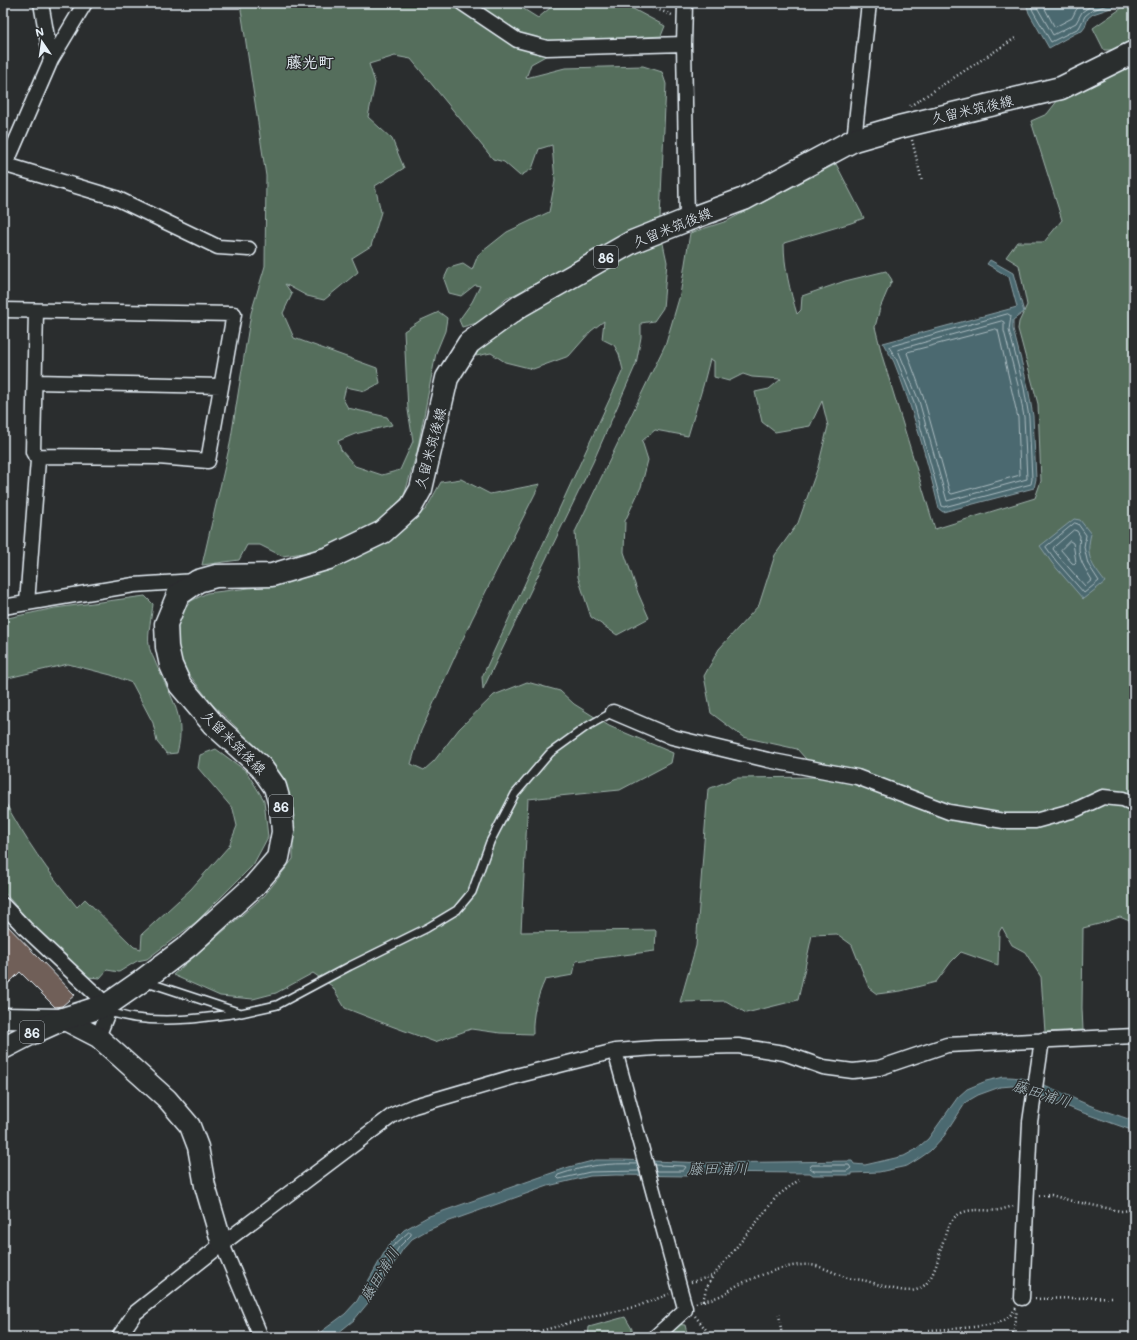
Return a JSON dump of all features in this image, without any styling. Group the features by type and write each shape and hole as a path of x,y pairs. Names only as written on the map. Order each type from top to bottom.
{"main road":[{"name":"久留米筑後線","path":"3,1048 32,1032 63,1019 107,1008 188,946 254,886 278,858 283,832 281,808 275,787 261,766 213,724 180,685 171,665 167,647 166,624 178,595 198,581 216,576 272,575 329,558 383,532 411,507 421,489 447,378 469,343 527,302 632,242 744,199 854,140 909,115 1061,88 1134,52"}],"street":[{"path":"41,3 51,60"},
{"path":"85,3 51,60 5,164 116,198 218,246 249,249"},
{"path":"462,3 517,40 547,48 684,44"},
{"path":"685,3 684,44 687,220"},
{"path":"854,140 868,3"},
{"path":"3,310 234,314 208,461 158,457 35,456"},
{"path":"27,603 38,460 33,452 36,311"},
{"path":"35,382 221,386"},
{"path":"3,607 134,585 198,581"},
{"path":"613,712 672,737 768,760 857,777 949,812 1004,821 1035,821 1075,810 1103,797 1123,799 1134,804"},
{"path":"3,905 107,1008 98,1037"},
{"path":"3,1018 63,1019 98,1037 167,1099 190,1126 198,1147 205,1186 222,1244 261,1337"},
{"path":"119,1337 135,1313 222,1244 393,1115 414,1106 520,1075 615,1051 655,1048 738,1046 784,1053 823,1067 854,1071 879,1068 947,1045 1134,1036"},
{"path":"1022,1298 1030,1122 1042,1040"},
{"path":"615,1051 685,1307 685,1310 655,1337"}],"lane":[{"path":"107,1008 135,1018 161,1020 198,1019 241,1013 277,1005 350,966 427,928 456,910 472,892 490,842 515,794 550,753 586,727 613,712"},
{"path":"143,980 241,1013"}],"path":[{"path":"641,3 685,21"},
{"path":"922,181 909,115 1017,38"},
{"path":"703,1301 706,1289 713,1276 777,1196 799,1180"},
{"path":"685,1307 722,1295 736,1286 759,1276 796,1265 812,1265 846,1278 861,1280 901,1291 914,1290 922,1287 934,1271 949,1226 955,1218 962,1213 977,1210 999,1210 1017,1205 1042,1194 1121,1211 1134,1210"},
{"path":"518,1337 609,1312 638,1306 680,1287 713,1276"},
{"path":"1022,1298 1021,1300 1114,1297"},
{"path":"929,1330 968,1327 997,1322 1010,1316 1018,1306 1012,1337"},
{"path":"685,1307 692,1312 712,1337"},
{"path":"779,1314 782,1337"}],"green space":[{"path":"240,3 514,3 538,18 550,8 552,3 622,3 665,26 661,36 571,42 531,64 526,78 565,68 643,66 662,72 666,84 660,218 506,299 481,322 462,327 459,320 472,302 480,286 475,285 461,296 449,293 444,279 449,268 463,264 472,270 478,255 507,232 549,212 555,181 552,145 539,149 532,169 520,176 504,162 493,159 411,59 395,56 369,64 375,83 368,117 392,139 404,168 375,186 381,212 371,246 352,258 358,272 324,300 307,296 285,284 292,294 283,313 294,338 377,368 380,383 365,391 346,387 343,399 348,408 387,417 392,425 355,434 338,441 341,450 355,466 382,475 400,470 413,441 408,410 404,331 421,320 439,312 447,318 445,331 436,353 417,452 404,496 380,521 326,550 282,556 260,545 247,545 239,560 202,565 230,444 251,313 265,266 266,176"},
{"path":"1129,3 1134,3 1134,45 1126,50 1104,50 1093,28"},
{"path":"1134,60 1134,923 1120,917 1083,928 1083,1030 1045,1032 1041,977 1025,952 1012,945 1002,927 999,932 998,965 961,952 951,962 936,982 901,991 877,994 869,988 852,945 837,934 812,935 798,1000 746,1013 726,1001 680,1002 696,946 708,789 736,778 822,777 797,749 743,737 711,713 704,676 719,649 759,605 775,555 798,523 818,467 828,426 822,401 810,426 775,432 762,422 755,392 769,389 781,379 752,377 743,374 729,381 714,377 714,361 710,359 688,436 655,430 642,441 648,460 641,487 625,521 624,552 638,593 649,618 617,635 591,617 578,577 575,532 666,343 680,295 690,233 727,221 836,164 864,218 784,243 788,279 797,314 801,310 802,296 845,281 886,271 892,280 880,308 875,327 883,359 935,529 1035,498 1041,481 1038,404 1018,329 1019,322 1027,305 1019,265 1006,257 1017,242 1044,242 1062,220 1031,121 1047,114 1058,100 1125,67"},
{"path":"662,239 667,262 663,308 654,321 641,323 641,337 636,364 593,462 483,689 482,677 623,370 619,354 614,345 602,339 604,321 591,331 569,356 533,369 505,362 491,353 476,356 479,344 495,329"},
{"path":"461,479 490,494 540,484 472,619 421,731 411,764 424,770 434,761 459,729 494,695 527,682 560,691 574,704 609,726 673,753 671,763 620,790 528,799 521,932 656,930 655,951 576,961 573,975 545,980 536,1006 533,1020 533,1034 500,1033 471,1029 435,1042 345,1008 332,986 313,973 276,993 253,999 220,996 173,975 265,895 293,859 293,821 285,780 264,754 212,704 181,664 176,634 180,615 191,601 207,593 275,585 369,551 426,509 441,482"},
{"path":"145,596 153,604 149,636 150,648 178,715 180,739 177,753 167,754 157,742 153,723 132,683 111,675 68,664 8,678 3,688 3,619 55,608"},
{"path":"216,749 246,771 264,800 268,837 253,865 196,922 147,959 137,961 119,972 107,970 100,978 87,977 36,929 3,891 3,798 19,827 37,854 77,907 85,899 134,947 141,949 142,934 191,889 229,846 237,826 233,809 198,768 200,755"},
{"path":"625,1317 632,1329 632,1337 588,1337 589,1327"},
{"path":"675,1324 685,1325 688,1337 662,1337"}],"water":[{"path":"1026,3 1121,3 1093,14 1088,18 1082,31 1049,48 1029,13"},
{"path":"990,260 1013,273 1024,312 1013,320 1013,329 1028,387 1033,416 1036,479 1034,488 943,512 939,509 907,398 894,362 883,343 1017,307 1009,277 987,264"},
{"path":"1074,519 1080,520 1091,534 1089,542 1089,555 1096,571 1105,582 1083,599 1052,563 1040,546"},
{"name":"藤田浦川","path":"1003,1077 1025,1079 1045,1085 1090,1106 1134,1121 1134,1131 1078,1111 1028,1090 1012,1086 1000,1087 978,1095 966,1102 944,1136 930,1151 907,1166 879,1172 852,1173 852,1175 813,1175 810,1173 688,1172 687,1176 590,1176 548,1186 447,1222 412,1239 403,1249 372,1298 354,1320 333,1337 314,1337 345,1314 357,1301 388,1246 404,1230 429,1216 569,1167 596,1160 708,1163 852,1161 854,1164 865,1165 904,1156 915,1150 928,1139 958,1097 967,1089 986,1081"}],"building":[{"path":"3,921 75,995 62,1006 55,1007 20,972 3,989"}],"district":[{"name":"藤光町","path":"310,61"}]}
